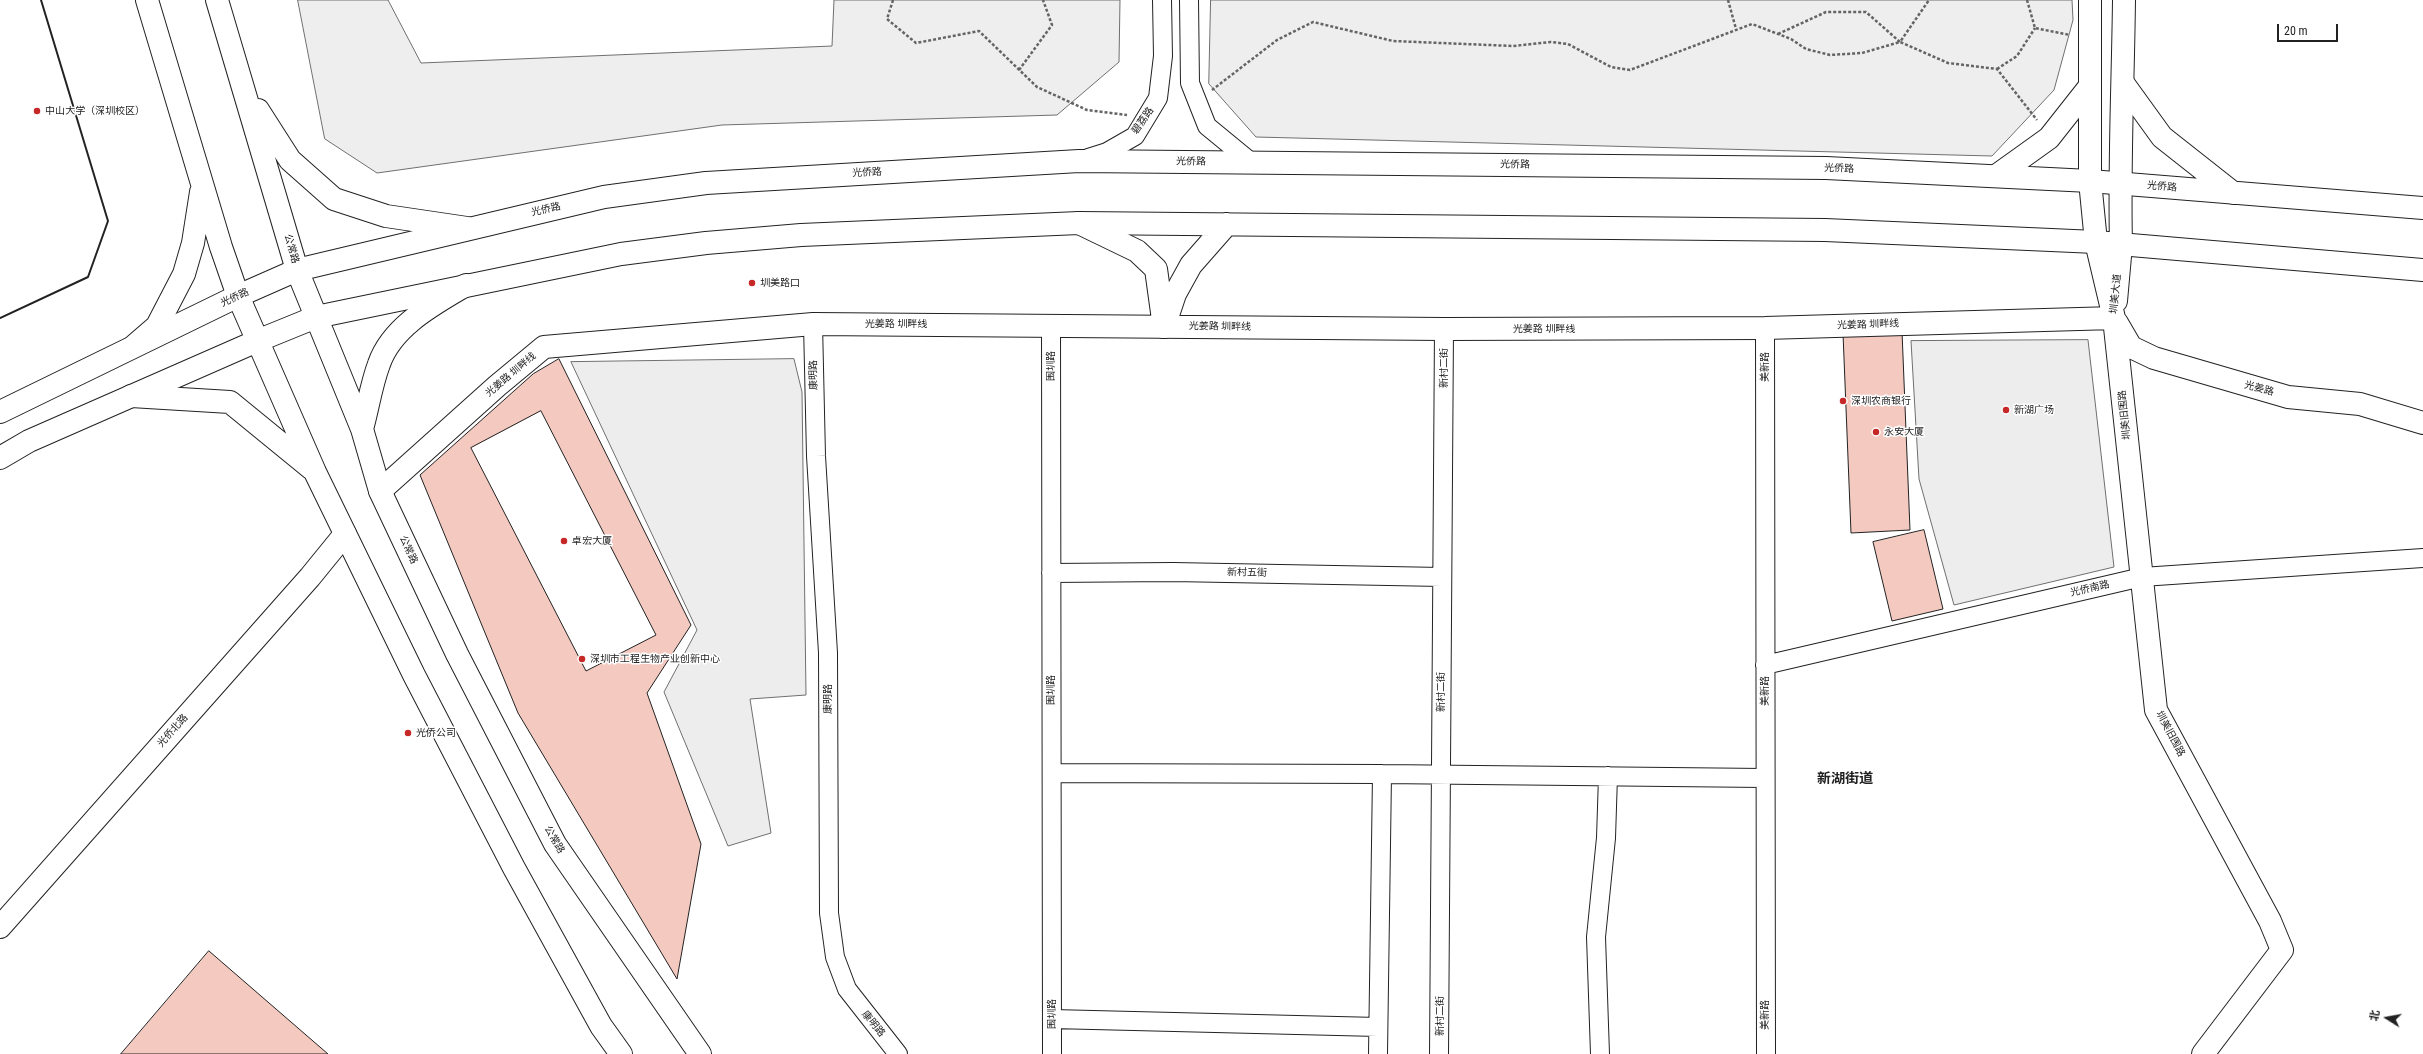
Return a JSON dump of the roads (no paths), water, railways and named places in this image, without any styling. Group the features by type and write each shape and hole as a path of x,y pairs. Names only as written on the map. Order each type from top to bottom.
{"main road":[{"path":"147,0 202,183 238,296 315,472 514,868 601,1026 621,1054"},
{"name":"公常路","path":"217,0 297,270 362,429 380,491 457,654 555,844 700,1054"},
{"name":"圳美大道","path":"2090,0 2090,181 2096,242 2114,318"},
{"name":"圳美大道","path":"2114,318 2121,245 2120,183 2124,83 2124,0"},
{"path":"2124,83 2162,137 2233,193"},
{"path":"1996,176 2050,136 2090,86"},
{"path":"244,88 290,160 334,199 386,216 467,228"},
{"name":"光侨路","path":"0,412 135,345 297,270 467,228 604,197 706,183 1079,161 1826,168 2120,183 2423,208"},
{"path":"135,345 157,326 184,274 193,243 202,183"},
{"path":"0,458 29,441 257,341 316,317 621,254 706,243 800,235 1079,223 1825,230 2096,242 2423,270"},
{"path":"1079,223 1137,251 1156,270 1164,327"},
{"path":"1164,327 1175,294 1191,264 1227,224"},
{"path":"362,429 379,362 397,334 430,306 466,285"},
{"name":"光姜路 圳畔线","path":"380,491 497,386 544,348 813,324 1444,329 1765,328 2114,318"},
{"name":"光姜路","path":"2114,318 2131,347 2154,358 2288,397 2360,404 2423,423"},
{"name":"圳美旧围路","path":"2114,318 2156,710 2270,921 2282,950 2203,1054"},
{"path":"131,396 230,402 315,472"},
{"name":"光侨北路","path":"0,927 310,577 345,534"}],"street":[{"name":"碧荔路","path":"1079,161 1108,152 1135,136 1152,112 1158,98 1163,56 1162,0"},
{"path":"1189,0 1190,83 1207,126 1252,163"},
{"name":"康明路","path":"813,324 816,456 828,653 829,913 835,957 847,989 898,1054"},
{"name":"围圳路","path":"1051,326 1052,1054"},
{"name":"美新路","path":"1765,328 1764,778 1766,1054"},
{"name":"新村二街","path":"1439,1054 1444,329"},
{"name":"光侨南路","path":"1765,665 2142,577 2423,558"},
{"name":"新村五街","path":"1051,573 1173,572 1442,577"},
{"path":"1052,773 1382,774 1764,778"},
{"path":"1378,1054 1382,774"},
{"path":"1600,1054 1596,937 1606,838 1608,776"},
{"path":"1052,1019 1378,1027"}],"place":[{"name":"中山大学（深圳校区）","path":"37,111"},
{"name":"圳美路口","path":"752,283"},
{"name":"深圳农商银行","path":"1843,401"},
{"name":"新湖广场","path":"2006,410"},
{"name":"永安大厦","path":"1876,432"},
{"name":"卓宏大厦","path":"564,541"},
{"name":"深圳市工程生物产业创新中心","path":"582,659"},
{"name":"光侨公司","path":"408,733"}],"district":[{"name":"新湖街道","path":"1845,779"}]}
